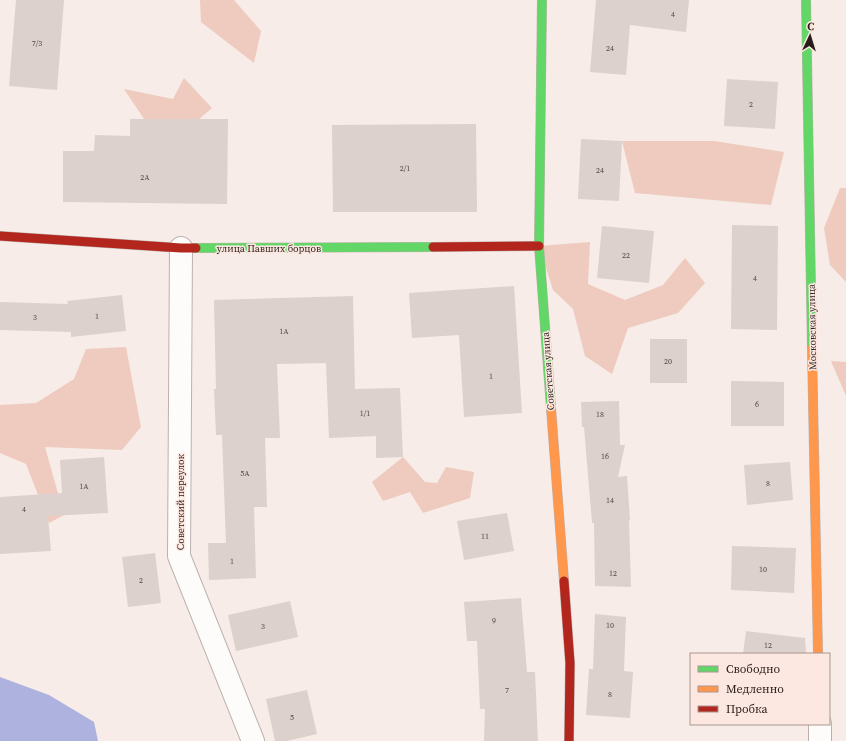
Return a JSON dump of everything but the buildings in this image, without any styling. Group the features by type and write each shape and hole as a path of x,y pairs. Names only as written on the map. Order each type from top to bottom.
{"street":[{"name":"Советская улица","path":"542,0 539,246 570,663 570,741"},
{"name":"Московская улица","path":"806,0 818,653"},
{"name":"улица Павших борцов","path":"0,236 181,248 539,246"},
{"name":"Советский переулок","path":"181,248 179,556 253,741"},
{"path":"820,725 820,741"}],"shaded area":[{"path":"200,0 234,0 261,31 254,63 201,22"},
{"path":"184,78 212,108 199,119 144,119 124,89 173,99"},
{"path":"622,141 714,141 784,152 771,205 635,193"},
{"path":"840,188 846,188 846,282 830,265 824,228"},
{"path":"590,242 588,284 625,300 663,285 685,258 705,283 678,313 628,328 612,374 585,356 573,309 553,290 539,246"},
{"path":"126,347 141,427 122,450 45,447 64,515 49,523 26,464 0,453 0,405 36,403 74,379 86,349"},
{"path":"831,361 846,362 846,396"},
{"path":"403,457 425,482 437,483 446,467 474,472 470,498 423,513 410,492 383,501 372,482"}],"water":[{"path":"0,677 49,695 94,722 98,741 0,741"}],"traffic: fast":[{"path":"542,0 539,246 551,408"},
{"path":"806,0 812,348"},
{"path":"196,248 433,247"}],"traffic: slow":[{"path":"812,348 818,653"},
{"path":"551,408 564,581"}],"traffic: jam":[{"path":"0,236 196,248"},
{"path":"433,247 539,246"},
{"path":"564,581 570,663 569,741"}]}
